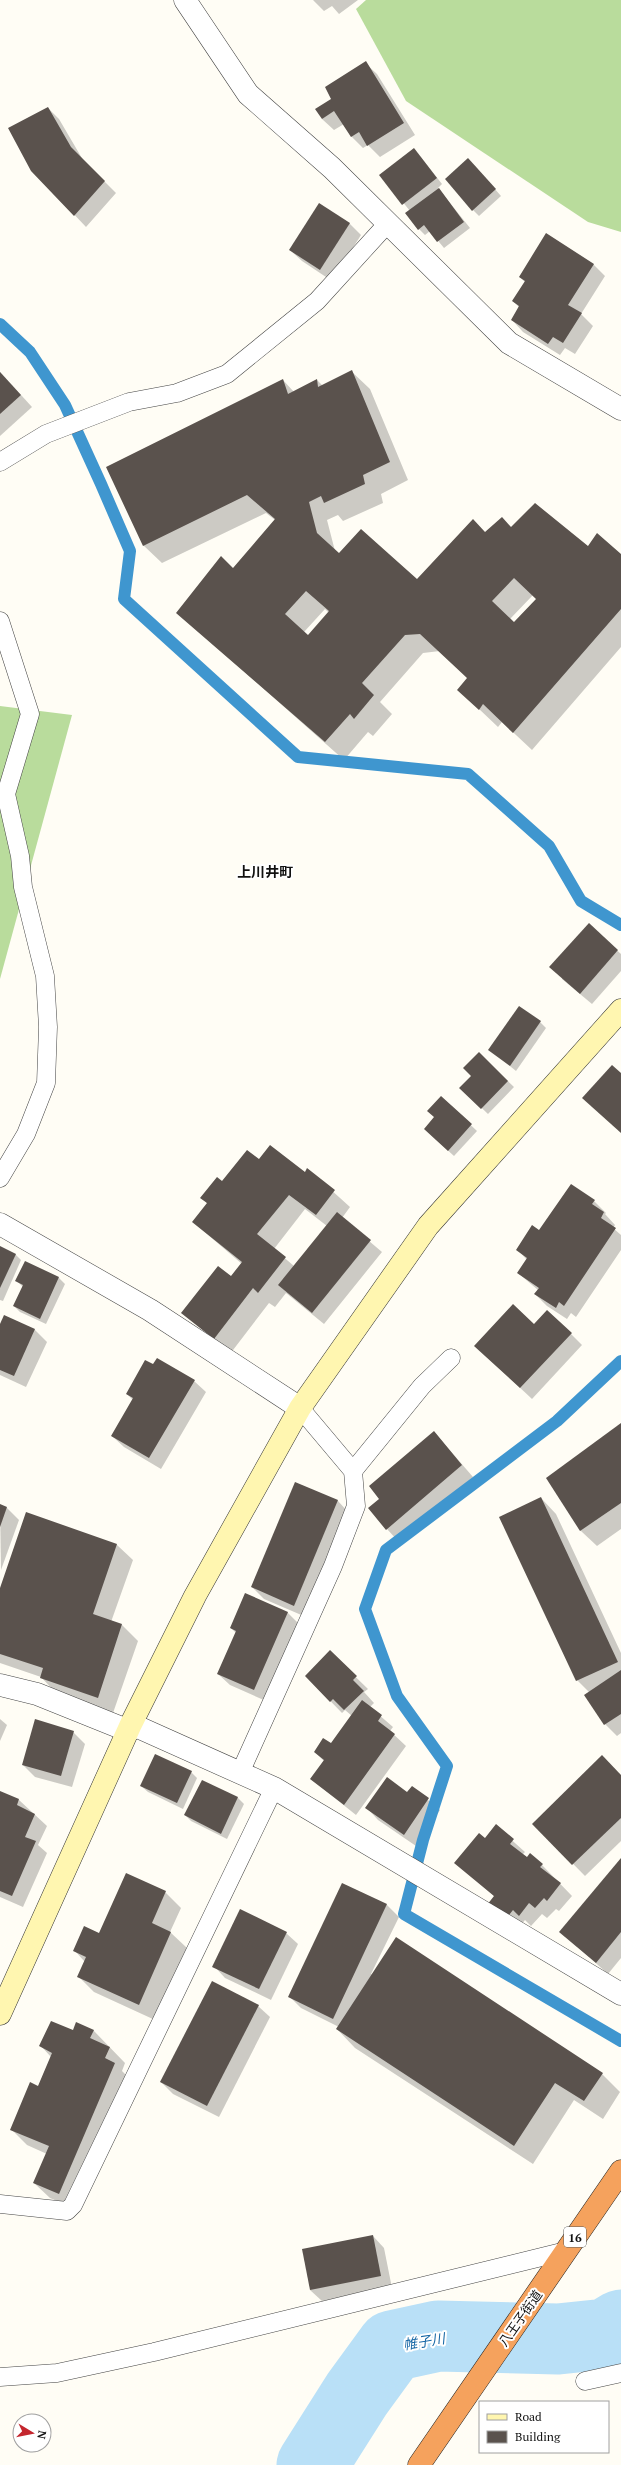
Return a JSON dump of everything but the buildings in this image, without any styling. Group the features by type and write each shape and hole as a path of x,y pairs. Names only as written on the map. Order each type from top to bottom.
{"highway":[{"name":"八王子街道","path":"418,2465 621,2171"}],"street":[{"path":"185,0 248,94 332,168 508,343 621,409"},
{"path":"0,2014 130,1728 195,1596 300,1408 428,1226 621,1010"},
{"path":"0,1224 150,1310 300,1408"},
{"path":"0,1685 37,1694 130,1728 274,1788 621,1994"}],"lane":[{"path":"0,462 53,431 129,402 177,393 227,374 317,301 388,223"},
{"path":"0,621 30,714 6,794 20,856 23,887 45,976 48,1027 46,1083 26,1134 0,1178"},
{"path":"353,1471 422,1386 451,1358"},
{"path":"240,1773 333,1566 356,1506 353,1471 300,1408"},
{"path":"0,2204 67,2211 73,2205 274,1788"},
{"path":"0,2377 57,2373 154,2352 566,2251"},
{"path":"586,2381 621,2374"}],"green space":[{"path":"366,0 621,0 621,232 588,222 406,101 356,9"},
{"path":"0,706 72,715 0,979"}],"waterway":[{"path":"0,324 30,352 65,405 101,484 130,551 124,599 298,757 468,774 549,846 581,901 621,925"},
{"path":"621,1361 557,1421 386,1550 365,1609 397,1696 447,1766 423,1840 404,1914 621,2041"},
{"name":"帷子川","path":"312,2465 357,2394 392,2346 438,2336 558,2339 606,2334 621,2325"}],"district":[{"name":"上川井町","path":"265,871"}]}
